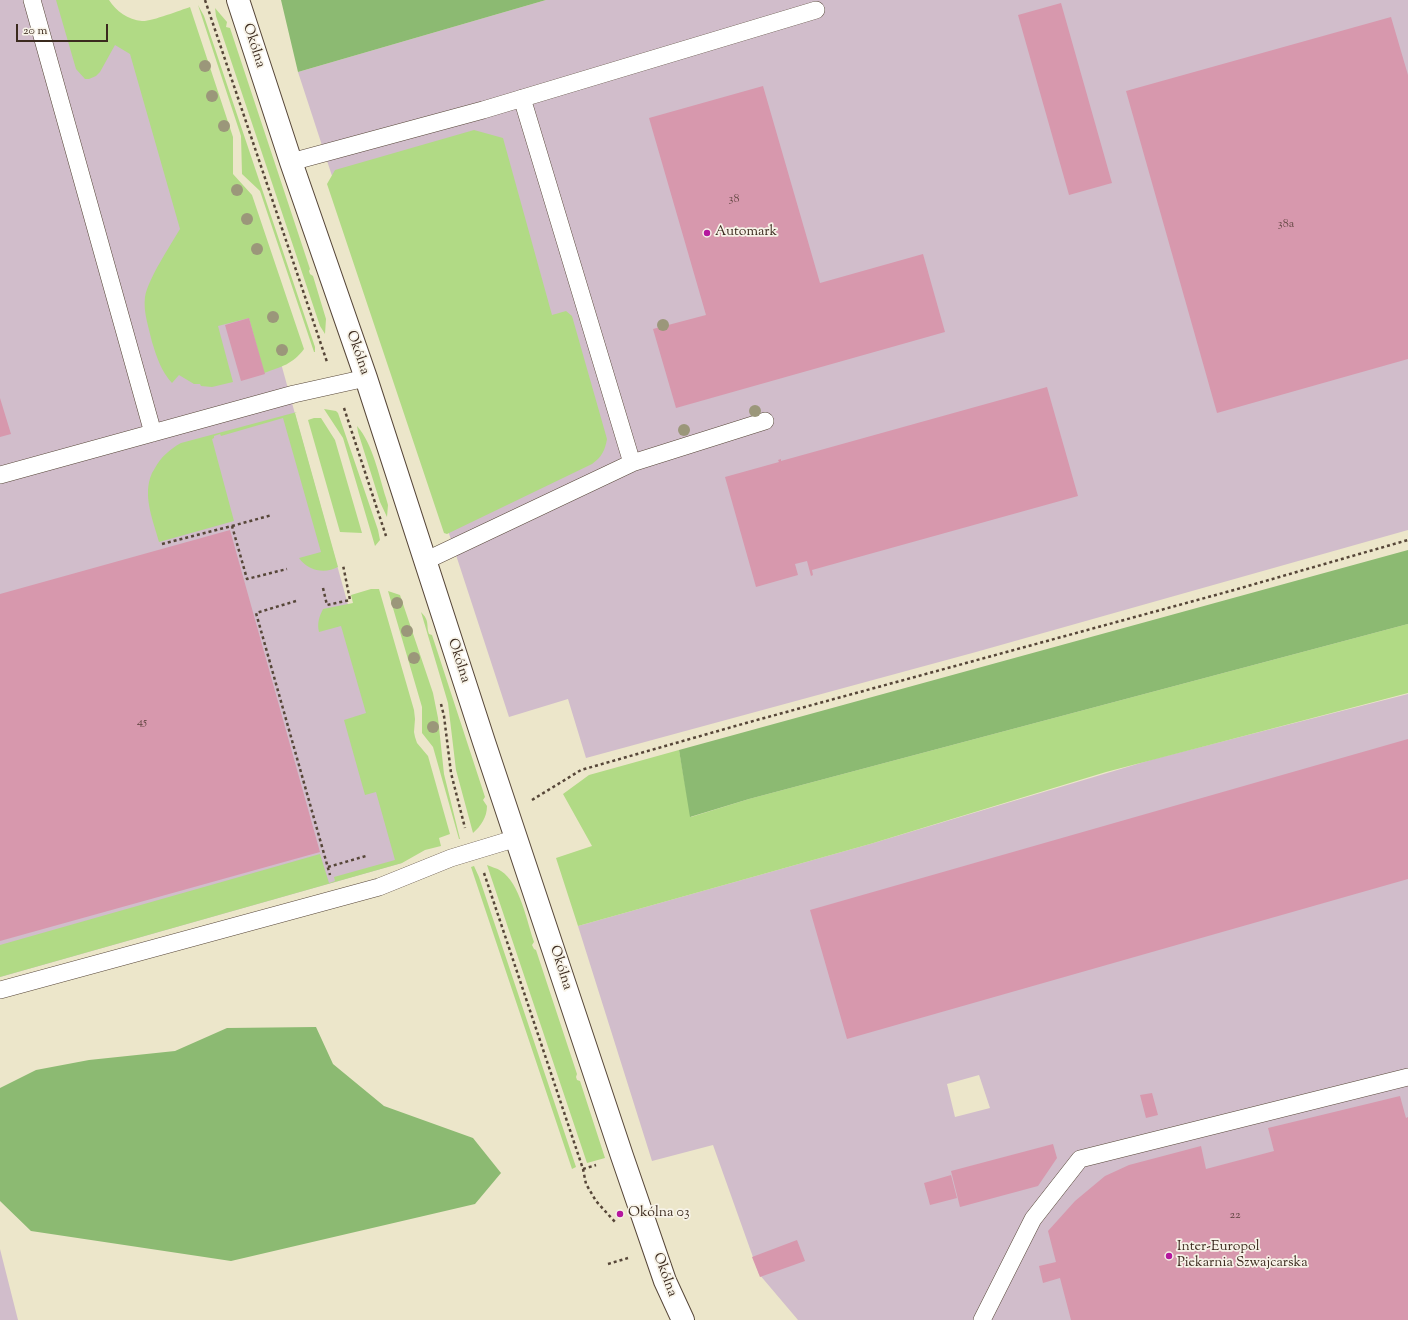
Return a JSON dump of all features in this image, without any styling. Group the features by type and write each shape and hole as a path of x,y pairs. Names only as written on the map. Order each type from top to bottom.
{"street":[{"name":"Okólna","path":"238,0 291,162 366,378 425,562 622,1156 665,1281 683,1320"}],"lane":[{"path":"32,0 153,433"},
{"path":"291,162 483,110 816,10"},
{"path":"522,98 632,463"},
{"path":"0,475 294,394 366,378"},
{"path":"425,562 632,463 765,421"},
{"path":"0,990 379,887 451,858 517,838"},
{"path":"982,1320 1033,1219 1080,1159 1408,1077"}],"path":[{"path":"205,0 320,345"},
{"path":"347,417 384,529"},
{"path":"162,544 272,515"},
{"path":"232,526 246,579 287,569"},
{"path":"528,802 581,770 746,723 1234,590 1408,540"},
{"path":"323,588 327,606 350,600 343,565"},
{"path":"296,601 256,613 331,880"},
{"path":"440,703 444,716 451,773 467,835"},
{"path":"328,867 366,856"},
{"path":"483,872 583,1169 586,1184 596,1202 616,1223"},
{"path":"608,1264 630,1257"}],"shaded area":[{"path":"0,0 67,0 139,27 282,367 375,702 377,789 402,863 0,977"},
{"path":"546,0 1408,0 1408,530 976,652 586,758 568,699 509,717 298,72"},
{"path":"1408,694 1408,1320 798,1320 759,1274 713,1145 652,1161 578,926 870,844 1154,759","holes":["979,1075 990,1108 955,1117 947,1084"]},
{"path":"0,1249 18,1320 0,1320"}],"green space":[{"path":"56,0 109,0 115,8 127,17 142,21 158,18 190,7 233,137 233,174 252,195 304,349 291,362 264,373 249,318 218,326 233,382 212,387 201,386 200,384 194,384 179,375 172,383 165,374 152,342 146,314 145,297 150,281 180,229 130,54 115,45 100,72 96,76 85,79 76,69"},
{"path":"281,0 546,0 298,72"},
{"path":"198,5 204,16 315,347 315,352 260,191 242,174 241,136"},
{"path":"215,8 227,22 226,27 230,28 310,269 310,274 313,276 326,319 325,334 320,326 216,16"},
{"path":"474,130 503,138 552,315 566,311 572,316 607,439 602,453 592,464 447,534 444,533 327,184 335,170"},
{"path":"324,409 336,411 338,413 378,530 380,540 375,546 343,438"},
{"path":"297,412 295,413 338,567 322,571 317,570 307,566 299,558 321,552 283,418 221,436 220,434 214,436 212,439 234,521 159,542 148,499 148,490 152,473 160,460 166,454 181,443"},
{"path":"321,418 335,440 362,533 340,532 308,420"},
{"path":"357,426 363,433 375,460 388,505 387,517 380,502"},
{"path":"1408,550 1408,624 749,799 690,817 679,750"},
{"path":"371,589 379,589 414,710 415,737 417,743 428,756 450,834 439,838 441,846 425,850 402,863 0,977 0,945 320,854 329,883 335,881 334,877 395,860 376,792 365,795 344,720 366,713 341,626 319,632 318,629 320,615 323,609 353,603 351,595"},
{"path":"388,591 400,595 433,693 438,718 444,774 460,839 433,747 422,733 422,707"},
{"path":"421,612 427,621 429,634 432,635 485,797 483,800 487,806 485,818 473,833 456,770 448,703"},
{"path":"1408,624 1408,693 1106,772 870,844 578,926 556,858 592,846 563,794 589,775 679,750 691,817 749,799"},
{"path":"487,865 499,870 508,877 518,893 534,942 532,945 536,950 577,1074 576,1077 577,1080 580,1081 605,1158 587,1163"},
{"path":"474,866 479,877 576,1167 572,1169 471,867"},
{"path":"316,1027 333,1064 384,1106 473,1138 501,1173 475,1204 231,1261 31,1231 0,1201 0,1088 36,1070 89,1060 175,1051 227,1028"}],"building":[{"path":"1061,3 1112,183 1069,195 1018,15"},
{"path":"1391,17 1408,75 1408,359 1217,413 1126,91"},
{"path":"763,86 820,283 923,254 945,332 676,408 653,329 706,315 649,118"},
{"path":"249,318 265,374 241,381 225,325"},
{"path":"1047,387 1078,496 812,570 813,575 811,576 807,561 795,564 798,575 756,587 725,477 779,462 778,460 781,459 781,461"},
{"path":"0,398 11,434 0,437"},
{"path":"230,530 320,852 0,941 0,594"},
{"path":"1408,739 1408,879 847,1039 810,910"},
{"path":"1152,1093 1158,1115 1146,1118 1140,1095"},
{"path":"1400,1096 1406,1118 1408,1117 1408,1320 1071,1320 1060,1278 1043,1283 1039,1266 1056,1262 1048,1231 1075,1201 1105,1176 1129,1165 1201,1146 1206,1169 1274,1151 1268,1128"},
{"path":"1053,1144 1057,1158 1038,1186 960,1207 951,1171"},
{"path":"951,1175 957,1198 930,1205 924,1183"},
{"path":"797,1240 805,1261 760,1277 752,1257"}],"place":[{"name":"Automark","path":"707,233"},
{"name":"Okólna 03","path":"620,1214"},
{"name":"Inter-Europol Piekarnia Szwajcarska","path":"1169,1256"}]}
